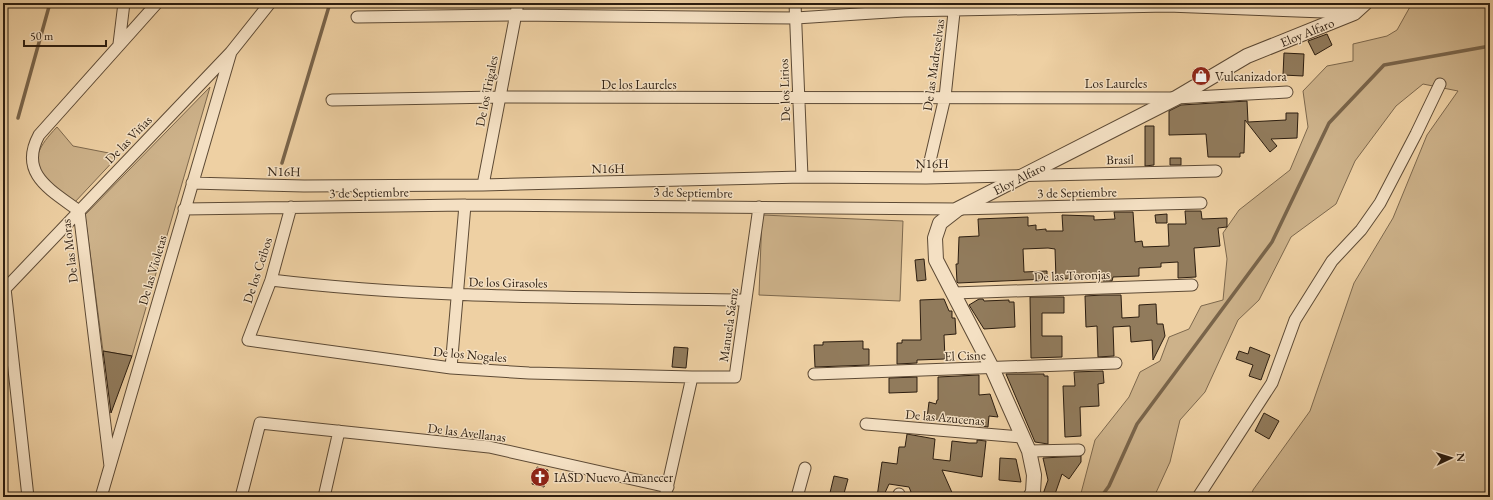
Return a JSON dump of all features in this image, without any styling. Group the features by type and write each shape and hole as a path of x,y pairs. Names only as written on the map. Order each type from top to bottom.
{"street":[{"path":"119,44 124,3"},
{"name":"De las Moras","path":"110,466 79,211 39,180 32,160 33,146 39,135 157,3"},
{"name":"De las Viñas","path":"4,290 231,52 270,3"},
{"name":"De los Trigales","path":"483,185 498,97 518,3"},
{"name":"De los Lirios","path":"795,3 802,177"},
{"name":"Eloy Alfaro","path":"1030,497 1033,492 1034,475 1029,451 992,368 936,260 935,238 940,223 958,209 1176,98 1247,56 1354,13 1365,3"},
{"path":"357,17 516,15 796,18 955,6 1168,4 1354,13"},
{"name":"De las Madreselvas","path":"926,178 945,97 955,6"},
{"name":"De las Violetas","path":"101,497 231,52"},
{"path":"1198,497 1272,383 1295,320 1328,267 1361,230 1380,203 1440,84"},
{"name":"Los Laureles","path":"945,97 1176,98 1286,92"},
{"name":"De los Laureles","path":"332,100 498,97 945,97"},
{"name":"Brasil","path":"1024,175 1216,171"},
{"name":"N16H","path":"192,183 304,186 483,185 802,177 926,178 1024,175"},
{"name":"3 de Septiembre","path":"184,209 465,205 958,209 1202,203"},
{"path":"451,368 465,205"},
{"name":"De los Ceibos","path":"248,340 271,280 291,207"},
{"name":"Manuela Sáenz","path":"692,377 735,378 759,207"},
{"name":"De los Girasoles","path":"271,280 335,288 457,295 746,300"},
{"name":"De las Toronjas","path":"954,293 1192,285"},
{"path":"4,290 28,497"},
{"name":"De los Nogales","path":"248,340 451,368 529,373 692,377"},
{"name":"El Cisne","path":"814,374 1116,363"},
{"path":"667,492 692,377"},
{"name":"De las Avellanas","path":"241,497 260,423 489,447 667,492"},
{"name":"De las Azucenas","path":"866,424 1022,438"},
{"path":"324,497 339,431"},
{"path":"1029,451 1080,450"},
{"path":"797,497 805,468"}],"shaded area":[{"path":"1415,3 1490,3 1490,497 1251,497 1253,490 1310,411 1354,283 1393,218 1427,135 1458,91 1423,84 1396,106 1355,161 1336,204 1291,237 1259,300 1238,320 1205,392 1180,420 1170,462 1154,497 1080,497 1095,440 1129,397 1140,372 1160,361 1169,337 1189,329 1201,306 1223,300 1227,259 1223,233 1239,210 1290,170 1308,127 1303,91 1327,66 1353,61 1353,44 1387,36 1397,30 1411,5"},
{"path":"210,87 132,356 103,351 85,215"},
{"path":"57,127 73,146 119,155 74,203 52,185 39,170 37,161 39,152 45,140"},
{"path":"762,215 903,221 900,301 759,295"}],"building":[{"path":"1327,34 1332,45 1315,55 1308,41"},
{"path":"1284,53 1304,54 1303,76 1283,75"},
{"path":"1247,101 1248,122 1286,120 1286,113 1298,113 1297,138 1271,139 1277,146 1270,152 1245,120 1244,153 1240,153 1240,157 1208,157 1206,134 1169,135 1169,111 1181,105"},
{"path":"1145,126 1154,126 1154,165 1145,166"},
{"path":"1170,158 1181,158 1181,165 1170,165"},
{"path":"1185,211 1201,211 1202,219 1227,218 1227,227 1218,228 1220,246 1194,248 1196,277 1178,278 1178,262 1161,263 1161,267 1139,268 1139,276 1113,277 1112,281 1103,281 1103,278 1056,279 1055,249 1048,248 1023,249 1024,272 1047,271 1047,279 957,282 956,264 958,264 959,237 979,236 978,219 1028,217 1028,226 1036,225 1036,230 1046,229 1046,231 1063,231 1062,215 1094,216 1094,220 1115,219 1114,212 1133,212 1135,242 1142,241 1143,247 1169,246 1168,224 1186,224"},
{"path":"1167,214 1167,223 1156,223 1155,215"},
{"path":"924,259 926,280 917,281 915,260"},
{"path":"1121,295 1122,318 1139,317 1139,305 1156,304 1157,324 1163,324 1165,336 1153,360 1152,340 1131,342 1130,326 1113,327 1114,356 1098,357 1097,326 1086,327 1085,296"},
{"path":"1030,297 1064,297 1064,313 1042,313 1042,336 1062,336 1062,357 1031,358"},
{"path":"944,299 949,311 952,311 952,318 955,318 956,334 944,335 945,359 917,360 917,363 897,364 897,343 902,343 902,340 921,340 920,300"},
{"path":"979,299 983,299 984,301 1009,300 1009,302 1014,302 1015,327 984,329 969,305"},
{"path":"863,341 863,349 869,349 869,365 815,367 814,345 823,345 823,342"},
{"path":"674,347 688,348 686,368 672,367"},
{"path":"1250,347 1270,355 1261,380 1249,376 1253,365 1236,359 1239,351 1248,354"},
{"path":"103,351 132,356 111,413 105,366"},
{"path":"1103,371 1104,383 1098,384 1099,406 1080,407 1081,436 1065,437 1063,386 1075,386 1074,372"},
{"path":"1006,374 1044,374 1044,376 1048,376 1048,444 1035,442"},
{"path":"979,375 979,395 990,394 998,417 989,416 988,427 927,418 929,402 936,404 938,400 938,377"},
{"path":"917,377 917,392 889,393 889,378"},
{"path":"1264,413 1279,421 1269,439 1255,431"},
{"path":"907,434 935,439 933,459 950,461 952,441 977,443 977,440 986,441 982,477 942,470 954,497 913,497 909,487 889,484 883,497 877,497 882,462 897,464 899,447 905,447"},
{"path":"1081,456 1081,462 1069,479 1062,474 1054,497 1042,497 1048,480 1043,458"},
{"path":"1000,458 1016,459 1021,482 999,480"},
{"name":"IASD Nuevo Amanecer","path":"537,467 548,470 544,487 532,484"},
{"path":"834,476 848,479 843,497 829,497"}],"waterway":[{"path":"18,118 50,3"},
{"path":"282,163 330,3"},
{"path":"1101,497 1109,486 1137,424 1272,242 1329,123 1384,65 1490,46"}],"place":[{"name":"Vulcanizadora","path":"1201,76"},
{"name":"IASD Nuevo Amanecer","path":"540,477"}]}
